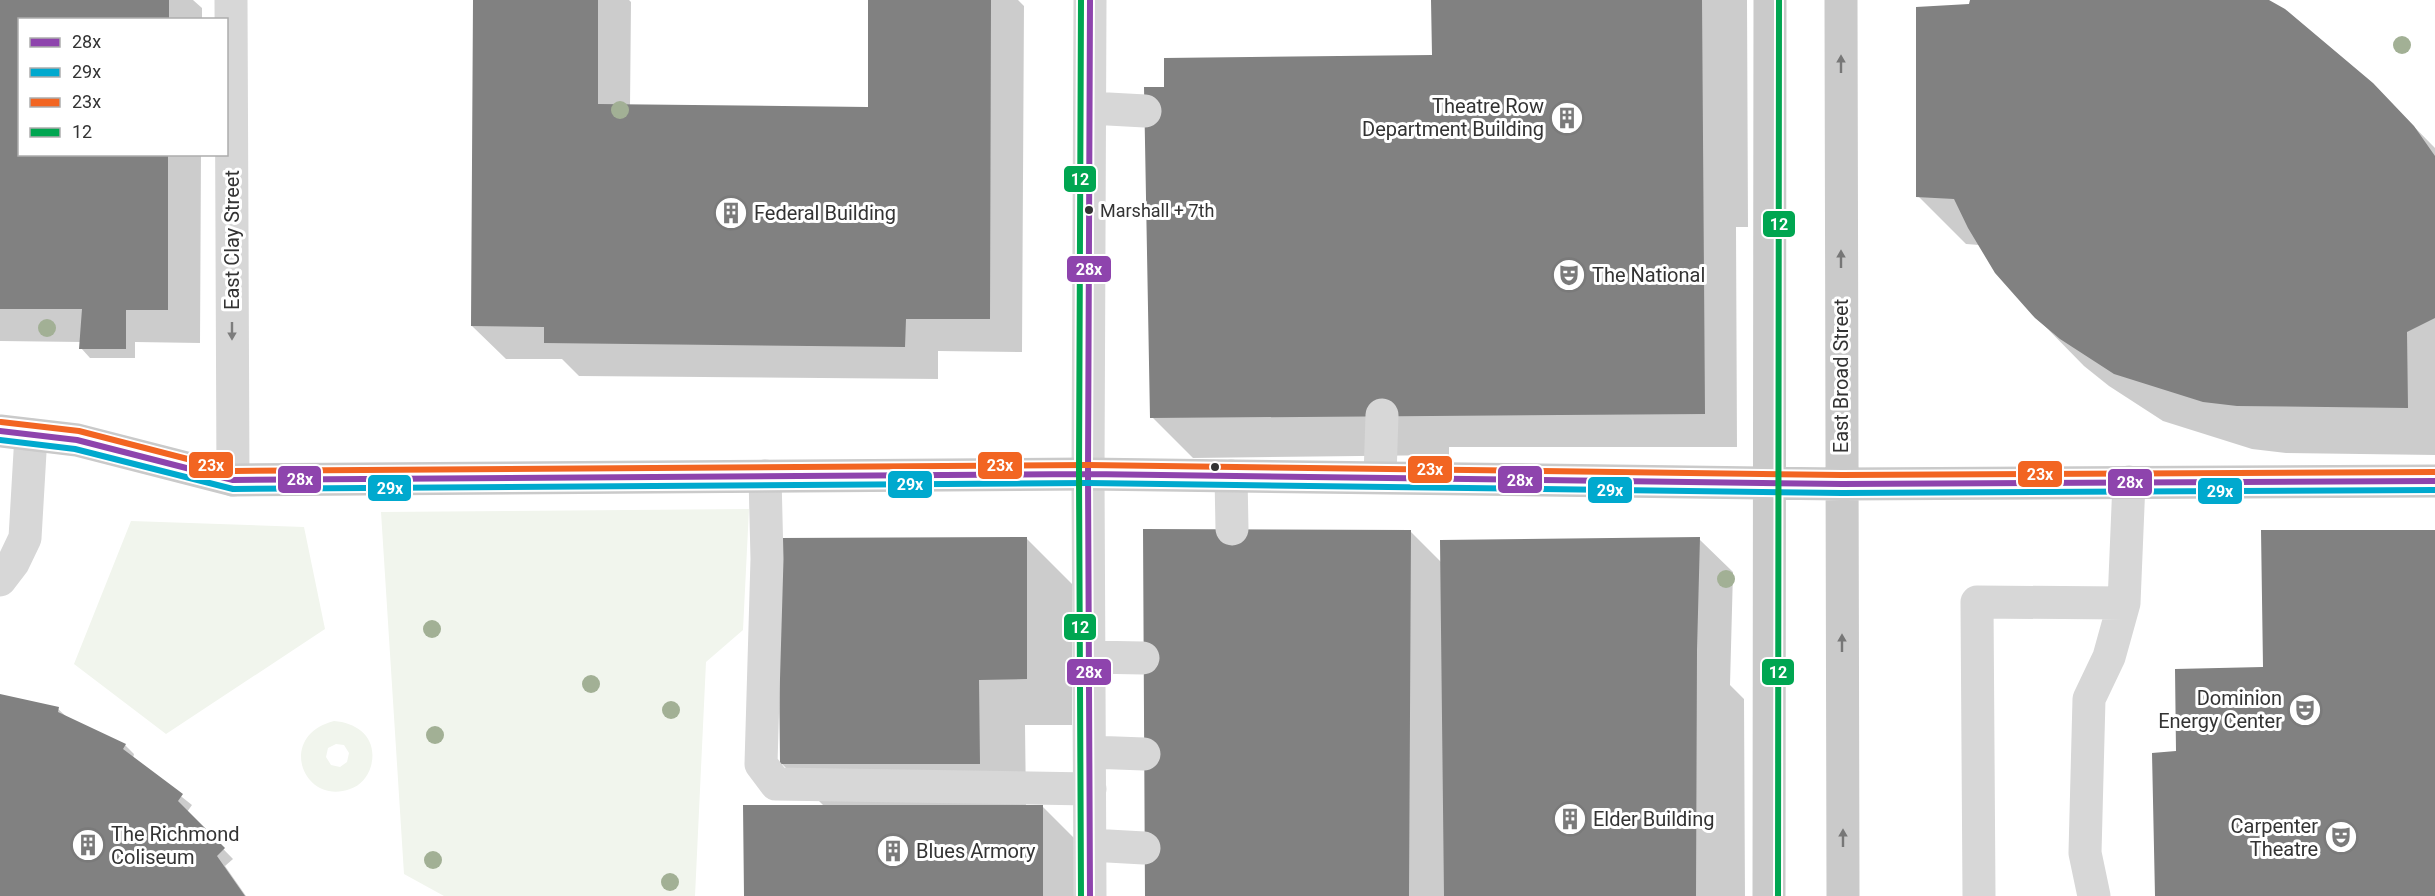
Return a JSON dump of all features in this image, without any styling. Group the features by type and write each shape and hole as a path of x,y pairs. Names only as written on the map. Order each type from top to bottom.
{"main road":[{"path":"1769,896 1770,0"},
{"name":"East Broad Street","path":"1841,0 1843,896"},
{"path":"15,433 77,440 233,480 1088,474 1842,484 2435,481"}],"street":[{"name":"East Clay Street","path":"231,0 229,151 233,480"},
{"path":"1090,0 1088,474 1090,896"},
{"path":"1090,108 1145,111"},
{"path":"1380,477 1382,415"},
{"path":"0,579 13,563 25,538 15,433"},
{"path":"765,476 767,560 761,764 776,783 1090,789"},
{"path":"1230,476 1232,529"},
{"path":"2094,896 2085,853 2089,699 2109,657 2124,603 2129,482"},
{"path":"1979,896 1977,602 2124,603"},
{"path":"1089,657 1143,658"},
{"path":"1090,752 1144,754"},
{"path":"1090,845 1144,848"}],"shaded area":[{"path":"749,509 743,630 706,662 695,896 444,896 404,874 381,512"},
{"path":"131,521 304,527 325,629 166,734 74,664"},
{"path":"334,721 343,722 359,729 369,740 372,748 370,770 354,788 333,792 320,788 309,779 303,767 301,754 305,740 316,729","holes":["336,744 344,745 349,753 347,762 340,767 331,765 326,757 328,748"]}],"building":[{"path":"0,0 169,0 169,18 18,18 18,156 168,156 168,310 126,310 126,349 79,349 82,309 0,309"},
{"name":"Federal Building","path":"473,0 598,0 598,104 868,107 868,0 991,0 990,319 906,319 905,347 544,343 544,327 471,326"},
{"path":"1431,0 1702,0 1705,414 1150,418 1144,87 1164,87 1164,58 1432,55"},
{"path":"1970,0 2269,0 2285,9 2373,83 2414,126 2435,156 2435,318 2407,332 2408,408 2237,406 2203,402 2114,374 2060,339 2035,318 1995,273 1968,228 1954,199 1916,197 1916,7 1969,4"},
{"path":"1143,529 1411,530 1409,896 1145,896"},
{"name":"Dominion Energy Center","path":"2261,530 2435,530 2435,896 2155,896 2152,753 2176,751 2175,669 2263,667"},
{"path":"1027,537 1027,679 979,680 980,764 780,764 778,538"},
{"name":"Elder Building","path":"1700,537 1696,896 1444,896 1440,540"},
{"name":"The Richmond Coliseum","path":"0,694 59,707 58,712 126,744 123,749 183,794 178,801 225,848 217,856 245,896 0,896"},
{"name":"Blues Armory","path":"743,805 1043,805 1043,896 744,896"}],"transit line":[{"name":"12","path":"1081,0 1079,474 1081,896"},
{"name":"28x","path":"1090,0 1088,474 1090,896"},
{"name":"12","path":"1778,896 1779,0"},
{"name":"23x","path":"1,422 79,431 234,471 1088,465 1842,475 2435,472"},
{"name":"28x","path":"0,431 77,440 233,480 1088,474 1842,484 2435,481"},
{"name":"29x","path":"0,440 75,449 233,489 1088,483 1842,493 2435,490"}],"place":[{"name":"Theatre Row Department Building","path":"1567,118"},
{"name":"Marshall + 7th","path":"1089,210"},
{"name":"Federal Building","path":"731,213"},
{"name":"The National","path":"1569,275"},
{"name":"Dominion Energy Center","path":"2305,710"},
{"name":"Elder Building","path":"1570,819"},
{"name":"Carpenter Theatre","path":"2341,837"},
{"name":"The Richmond Coliseum","path":"88,845"},
{"name":"Blues Armory","path":"893,851"}]}
